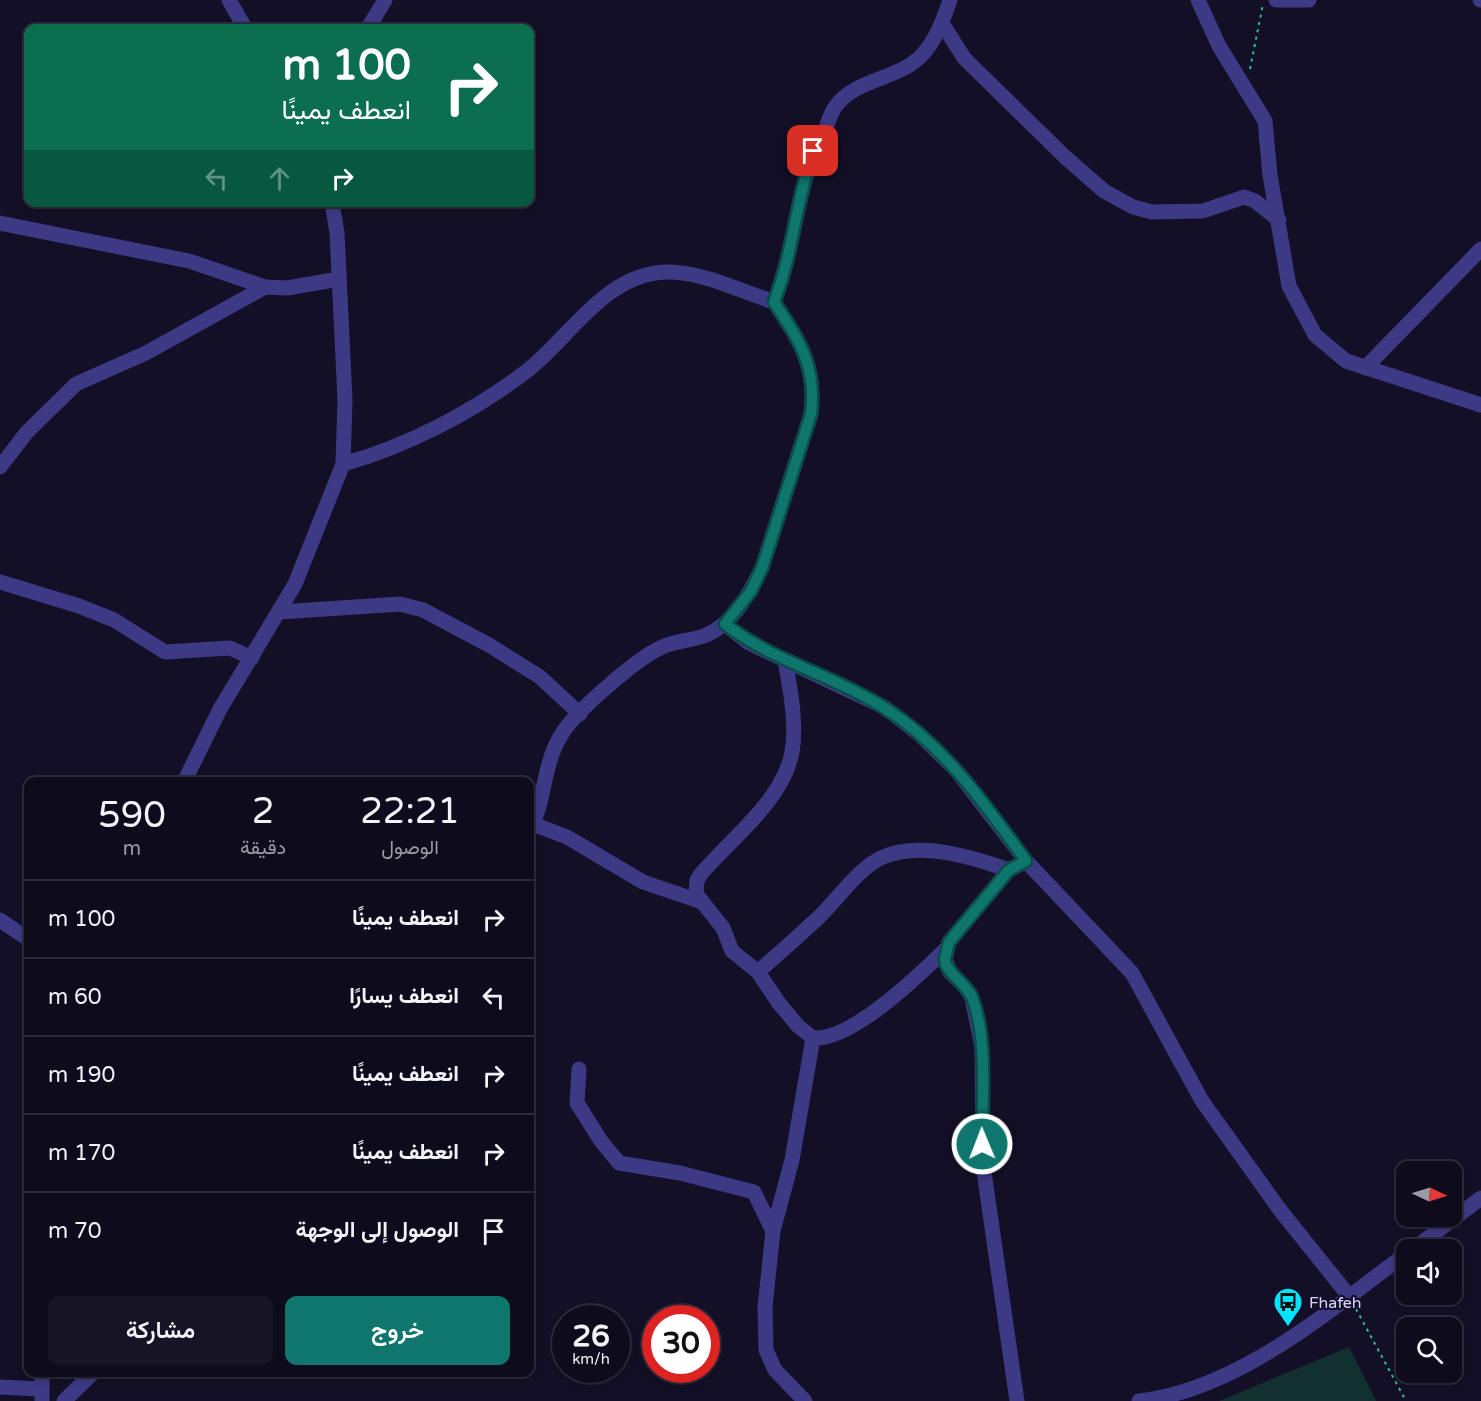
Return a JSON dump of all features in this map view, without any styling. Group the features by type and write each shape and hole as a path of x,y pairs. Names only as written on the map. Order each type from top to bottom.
{"street":[{"path":"229,0 243,24"},
{"path":"370,24 385,0"},
{"path":"774,302 787,264 794,219 806,172 834,109 844,96 909,66 922,55 942,23 950,0"},
{"path":"1198,0 1219,46 1265,121 1270,175 1289,286 1314,335 1346,361 1481,405"},
{"path":"1276,0 1309,0"},
{"path":"942,23 964,58 1104,191 1133,207 1152,212 1203,211 1244,197 1255,201 1279,220"},
{"path":"186,777 220,709 295,584 343,464 345,400 339,279 332,207"},
{"path":"0,223 189,261 265,287 287,288 339,279"},
{"path":"1365,368 1481,249"},
{"path":"343,464 407,443 521,374 551,349 606,295 624,283 663,272 692,273 774,302 804,351 814,392 811,414 762,568 751,591 725,624 701,637 679,641 659,649 640,660 580,714 555,745 546,767 534,815"},
{"path":"0,467 27,432 76,384 146,353 265,287"},
{"path":"0,582 79,606 114,621 165,652 230,648 252,658"},
{"path":"280,612 390,605 423,610 489,645 540,677 580,714"},
{"path":"725,624 749,643 884,707 918,733 956,770 1026,861 1132,973 1202,1101 1280,1210 1349,1296"},
{"path":"785,660 793,733 792,752 787,768 776,789 756,815 701,874 696,887 702,902 723,928 735,954 758,972 798,1026 813,1038 826,1037 902,992 946,949 949,942 1009,870 1026,861"},
{"path":"534,828 567,837 643,882 702,902"},
{"path":"758,972 820,916 873,862 886,856 934,852 958,854 1009,870"},
{"path":"0,920 24,936"},
{"path":"946,949 946,965 972,998 982,1047 983,1165 1017,1401"},
{"path":"805,1401 776,1370 764,1340 773,1231 792,1160 813,1038"},
{"path":"579,1069 577,1103 601,1141 619,1163 748,1188 758,1196 765,1218 773,1231"},
{"path":"1426,1239 1481,1197"},
{"path":"1139,1401 1194,1387 1245,1365 1318,1320 1396,1261"},
{"path":"0,1387 41,1395 42,1377"},
{"path":"64,1401 89,1377"}],"path":[{"path":"1250,70 1263,0"},
{"path":"1349,1296 1406,1401"}],"green space":[{"path":"1349,1347 1376,1401 1219,1401"}],"place":[{"name":"Fhafeh","path":"1288,1328"}],"route":[{"path":"813,151 800,192 787,264 774,302 804,351 811,372 814,392 811,414 773,541 762,568 751,591 725,624 749,643 819,674 884,707 918,733 956,770 1026,861 1009,870 949,942 946,949 946,965 972,998 977,1018 983,1062 982,1144"}]}
